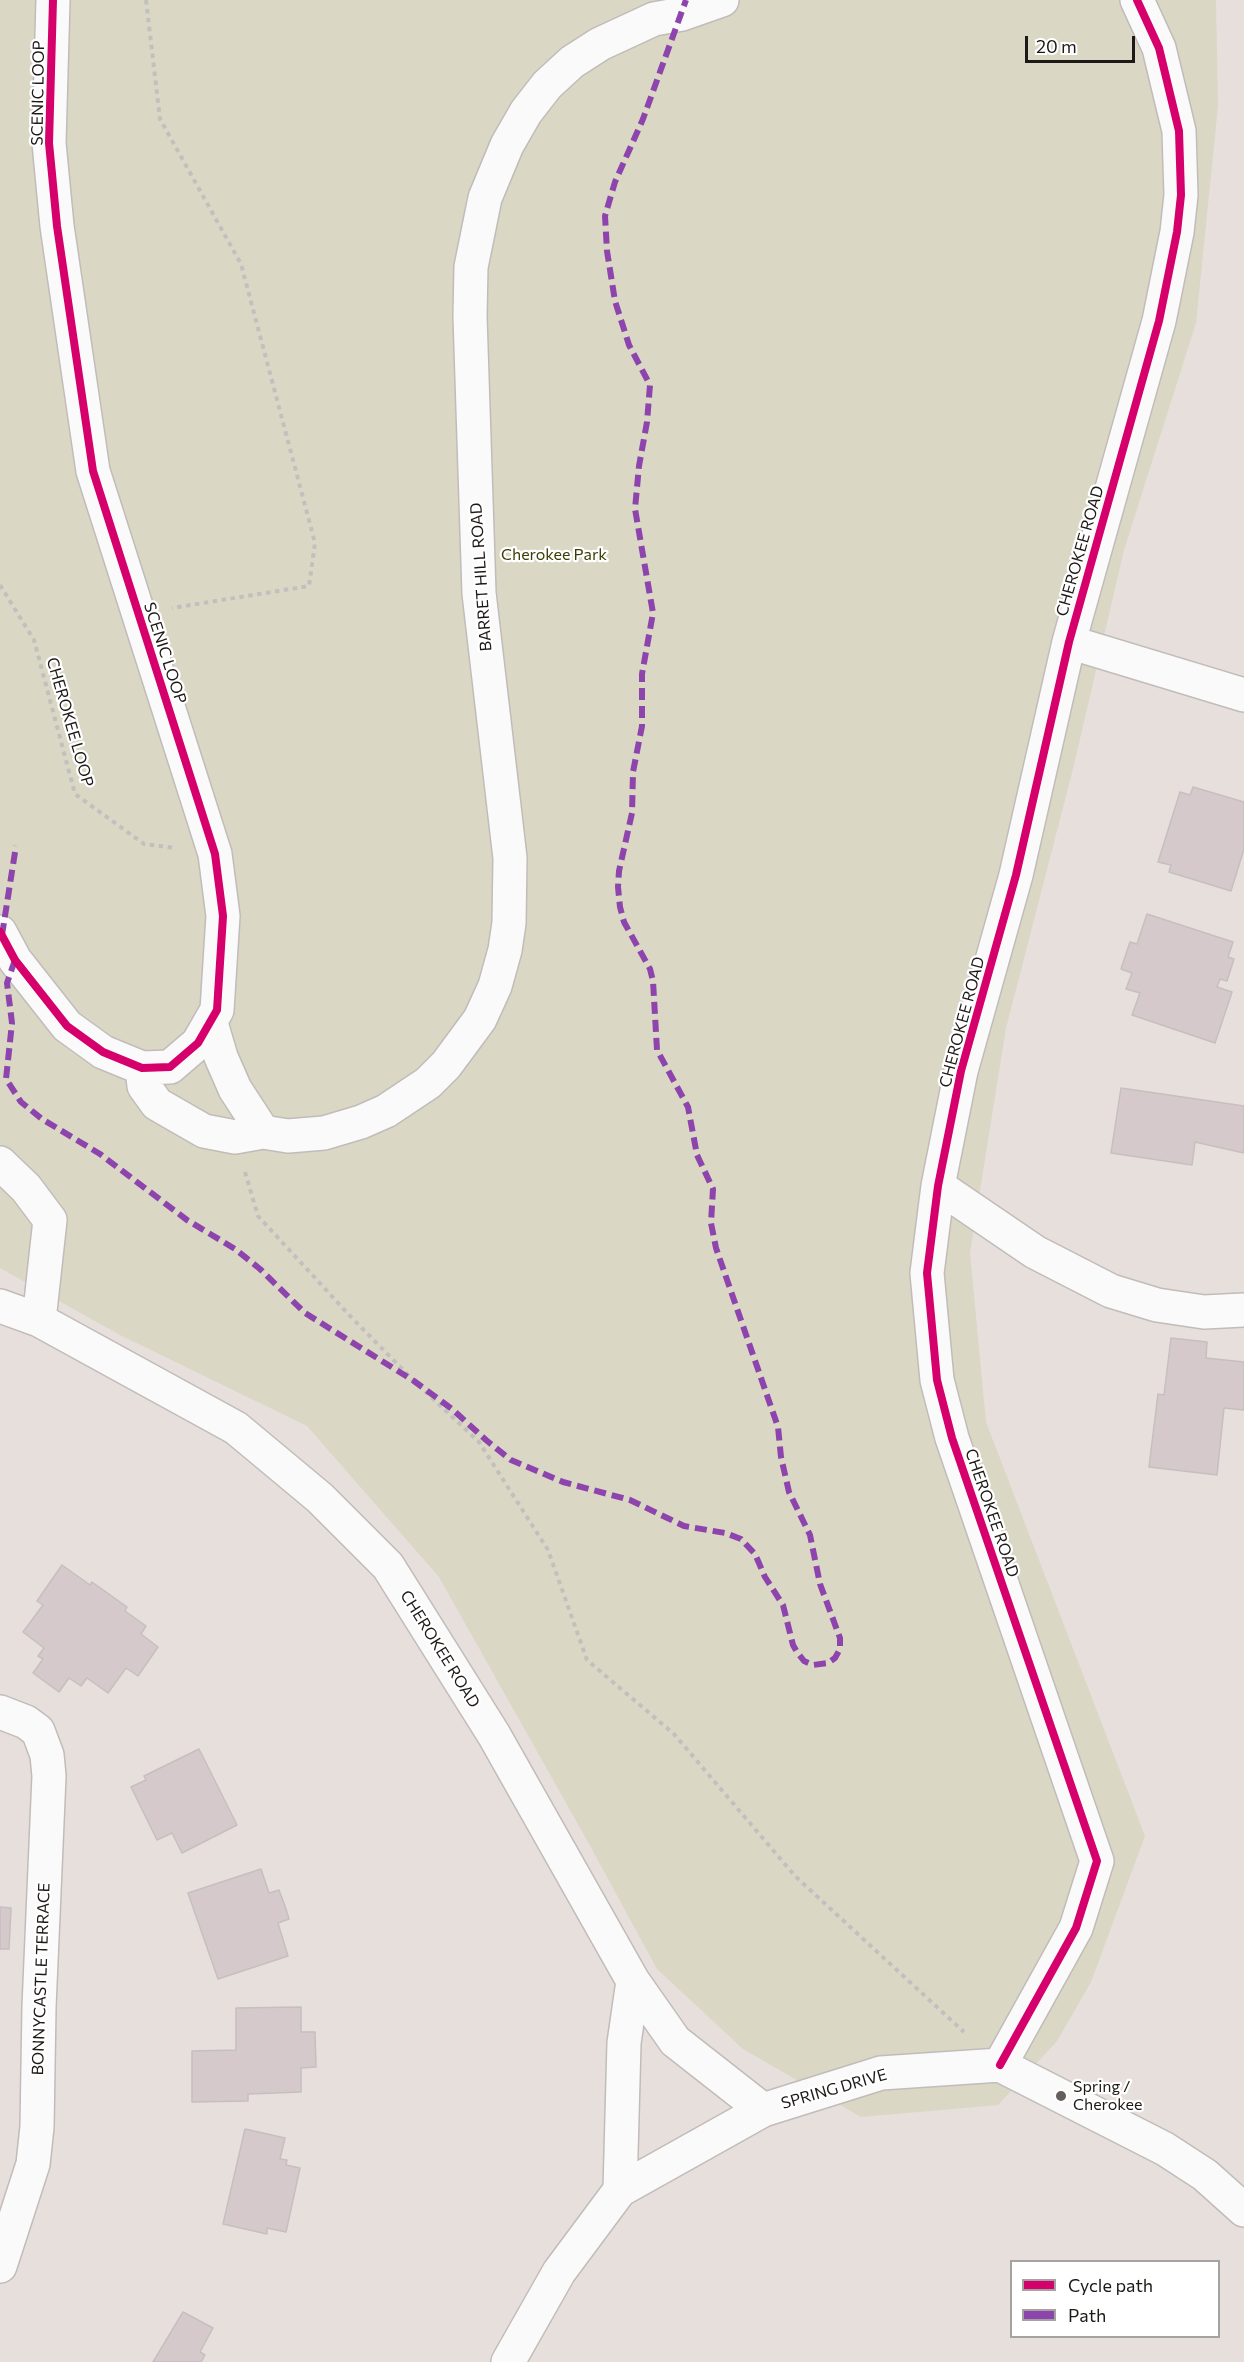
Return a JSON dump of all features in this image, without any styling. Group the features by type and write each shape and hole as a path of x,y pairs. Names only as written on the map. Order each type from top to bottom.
{"street":[{"name":"SCENIC LOOP","path":"3,943 67,1026 103,1052 142,1068 170,1067 198,1043 217,1010 223,916 215,854 93,471 57,225 49,143 52,0"},
{"name":"BARRET HILL ROAD","path":"142,1068 144,1086 157,1104 204,1131 288,1136 324,1133 361,1122 386,1111 428,1083 446,1065 480,1018 495,986 505,950 509,923 510,858 479,593 470,316 471,267 485,198 507,145 526,112 548,85 572,62 600,44 654,19 682,14 722,0"},
{"name":"CHEROKEE ROAD","path":"1000,2065 1076,1929 1097,1862 952,1438 937,1380 927,1273 938,1186 961,1071 1016,875 1069,642 1159,321 1177,232 1180,195 1179,131 1159,48 1137,0"},
{"path":"1069,642 1244,694"},
{"path":"211,1023 249,1135"},
{"path":"0,1163 26,1188 50,1220 39,1320"},
{"path":"938,1186 1035,1252 1111,1291 1157,1305 1204,1312 1244,1310"},
{"name":"CHEROKEE ROAD","path":"0,1306 39,1320 236,1428 321,1498 388,1566 494,1735 633,1981 675,2041 763,2110"},
{"name":"BONNYCASTLE TERRACE","path":"0,1712 26,1722 38,1731 47,1755 49,1776 39,2007 37,2127 33,2164 0,2266"},
{"path":"620,2190 624,2043 633,1981"},
{"path":"1000,2065 1166,2149 1205,2175 1244,2210"},
{"name":"SPRING DRIVE","path":"508,2362 559,2272 620,2190 763,2110 881,2073 1000,2065"}],"path":[{"path":"138,613 309,586 315,543 241,264 160,119 146,0"},
{"path":"249,1135 258,1216 351,1317 479,1442 548,1550 587,1660 674,1734 795,1876 1000,2065"}],"green space":[{"name":"Cherokee Park","path":"0,0 1216,0 1218,106 1196,323 1124,550 1073,769 1006,1028 970,1253 986,1422 1145,1836 1091,1982 1057,2041 998,2105 861,2117 743,2049 657,1969 439,1577 307,1426 120,1335 0,1268"}],"building":[{"path":"1193,787 1244,802 1244,849 1231,891 1169,872 1171,865 1158,862 1180,792 1190,795"},
{"path":"1147,914 1233,942 1228,957 1234,959 1227,981 1220,979 1217,987 1232,992 1215,1043 1132,1015 1140,993 1126,989 1132,973 1121,969 1130,942 1137,944"},
{"path":"1121,1088 1244,1106 1244,1153 1195,1142 1192,1165 1111,1153"},
{"path":"1171,1338 1207,1342 1206,1358 1244,1362 1244,1410 1224,1408 1217,1475 1149,1467 1158,1394 1164,1395"},
{"path":"62,1565 90,1585 92,1582 127,1607 125,1611 146,1626 141,1634 158,1647 138,1676 126,1668 108,1693 87,1678 81,1686 69,1678 59,1692 33,1673 43,1659 38,1656 44,1648 23,1632 43,1605 37,1601"},
{"path":"199,1749 237,1825 182,1853 172,1833 157,1840 131,1787 146,1780 144,1776"},
{"path":"261,1869 269,1893 279,1890 285,1906 289,1919 278,1923 288,1956 218,1979 188,1893"},
{"path":"0,1907 11,1908 9,1949 0,1949"},
{"path":"301,2007 301,2032 315,2032 316,2067 301,2068 301,2092 248,2094 248,2101 192,2102 192,2051 236,2050 236,2008"},
{"path":"245,2129 285,2138 280,2159 287,2160 286,2165 300,2168 286,2232 267,2228 267,2234 223,2224"},
{"path":"183,2312 213,2328 200,2352 205,2355 201,2362 153,2362"}],"marked path":[{"path":"15,960 7,983 12,1023 6,1079 21,1102 42,1119 100,1154 187,1220 235,1249 260,1269 305,1313 414,1381 452,1409 511,1460 563,1482 630,1500 684,1526 725,1533 741,1539 755,1554 765,1577 783,1605 793,1645 804,1661 813,1665 828,1663 835,1658 840,1649 840,1638 820,1584 810,1535 789,1492 781,1457 778,1427 716,1248 711,1223 713,1189 697,1155 688,1107 657,1050 653,981 650,969 624,922 618,887 619,871 632,813 633,772 642,726 642,674 653,613 635,509 650,385 629,345 615,301 607,251 605,216 615,182 643,119 686,0"},
{"path":"2,935 16,846"}],"cycle path":[{"path":"0,932 15,960 67,1026 103,1052 142,1068 170,1067 198,1043 217,1010 223,916 215,854 93,471 57,226 49,143 53,0"},
{"path":"1000,2065 1076,1928 1097,1861 952,1438 937,1380 927,1273 938,1186 961,1071 1016,875 1069,642 1159,321 1177,232 1181,195 1179,131 1159,48 1137,0"}],"place":[{"name":"Spring / Cherokee","path":"1061,2096"}]}
